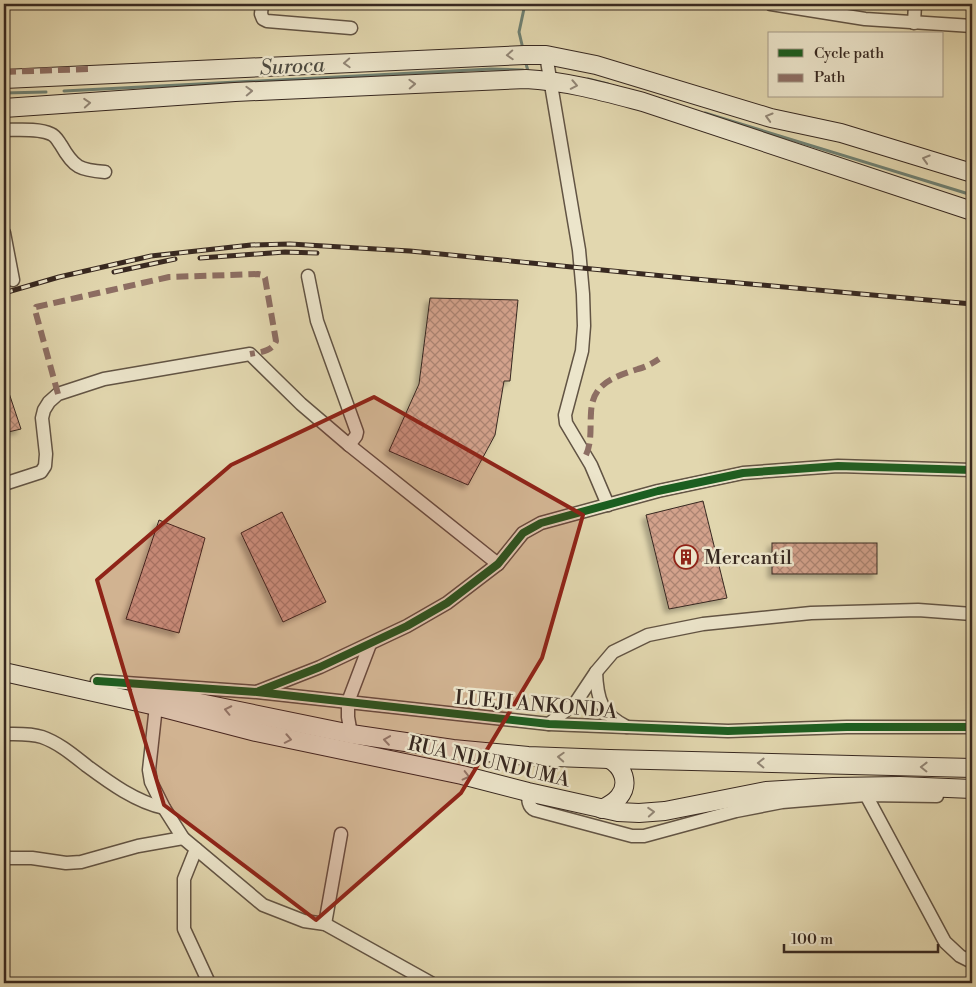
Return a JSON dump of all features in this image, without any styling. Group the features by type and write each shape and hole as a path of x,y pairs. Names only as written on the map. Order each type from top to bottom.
{"main road":[{"path":"4,79 546,55 596,66 772,118 841,134 972,173"},
{"path":"56,77 59,105"},
{"path":"4,108 244,91 526,79 549,80 594,89 660,107 972,211"},
{"name":"RUA NDUNDUMA","path":"4,660 98,682 351,734 453,749 528,756 609,759"},
{"name":"RUA NDUNDUMA","path":"4,672 156,706 256,732 462,775 602,809 639,813 665,811 766,791 833,787 900,786 972,789"},
{"path":"609,759 972,768"},
{"path":"602,809 618,798 623,791 624,784 622,769 617,763 609,759"}],"street":[{"path":"262,4 261,14 263,20 351,28"},
{"path":"772,4 794,6 864,19 972,26"},
{"path":"914,23 915,4"},
{"path":"546,55 579,250 583,294 584,326 582,351 565,415 566,423 589,460 608,505"},
{"path":"4,130 28,130 51,134 79,168 105,172"},
{"path":"4,233 13,280"},
{"path":"308,276 317,321 356,432 356,436 349,445"},
{"path":"4,484 41,472 45,466 46,454 42,418 49,402 58,394 104,379 250,354 301,404 349,445 498,564"},
{"path":"257,692 320,667 370,644 448,603 498,564 523,533 541,524 658,490 752,472 838,466 972,470"},
{"path":"549,724 576,702 596,672 614,652 648,635 703,624 811,613 918,610 972,614"},
{"path":"351,734 348,702 370,644"},
{"path":"596,672 600,700 605,710 613,720 628,728"},
{"name":"LUEJI ANKONDA","path":"98,682 257,692 549,724 728,731 847,727 972,727"},
{"path":"156,706 149,770 151,782 164,808 183,838 263,905 304,921 325,924 431,983"},
{"path":"4,734 42,737 64,748 146,804 164,808"},
{"path":"528,792 529,804 535,810 632,836 658,834 736,812 782,802 866,795 972,796"},
{"path":"866,795 945,942 960,956 972,962"},
{"path":"325,924 341,834"},
{"path":"4,858 32,858 66,863 81,862 138,846 183,838"},
{"path":"196,849 184,879 184,929 208,983"}],"highlighted area":[{"path":"374,397 583,515 542,658 461,793 316,920 164,805 97,580 231,465"}],"building":[{"path":"430,298 518,300 510,381 504,381 495,435 468,485 389,451 419,384"},
{"path":"4,381 21,429 4,433"},
{"name":"Mercantil","path":"703,501 727,598 669,609 646,515"},
{"path":"282,512 326,602 283,622 241,533"},
{"path":"159,520 205,538 179,633 126,619"},
{"path":"772,543 877,543 877,574 772,574"}],"waterway":[{"path":"523,49 519,32 525,4"},
{"path":"525,60 528,71"},
{"name":"Suroca","path":"64,91 491,69 523,70"},
{"path":"588,79 608,84"},
{"name":"Suroca","path":"4,93 46,92"},
{"path":"705,113 972,195"}],"railway":[{"path":"4,293 59,277 151,256 251,245 290,244 410,251 972,304"},
{"path":"200,258 285,252 317,253"},
{"path":"114,272 175,259"}],"marked path":[{"path":"4,72 90,69"},
{"path":"58,394 35,310 36,307 169,277 263,275 276,341 269,349 250,354"},
{"path":"586,455 590,440 592,403 600,388 621,375 647,366 659,359"}],"cycle path":[{"path":"259,691 320,667 407,626 447,603 498,564 523,533 541,523 658,491 743,473 838,466 972,470"},
{"path":"97,681 257,692 549,724 728,731 847,727 972,727"}],"place":[{"name":"Mercantil","path":"686,557"}]}
